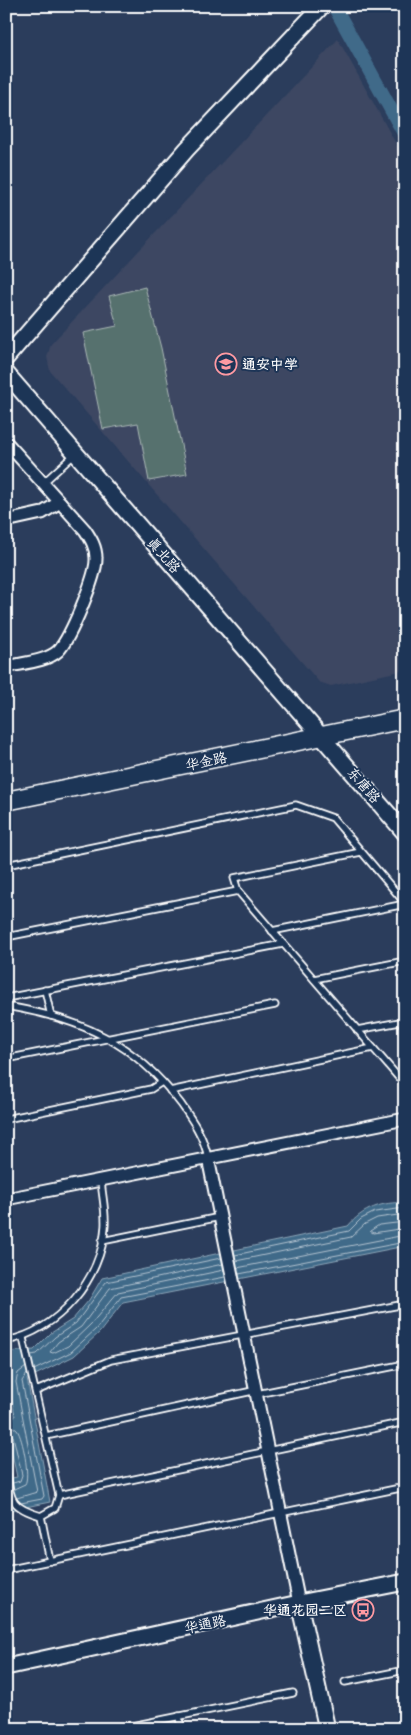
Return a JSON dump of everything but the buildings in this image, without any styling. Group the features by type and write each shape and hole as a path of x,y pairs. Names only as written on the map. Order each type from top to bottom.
{"main road":[{"name":"华金路","path":"6,801 405,719"}],"street":[{"path":"6,358 187,149 322,6"},
{"name":"真北路","path":"6,373 322,737"},
{"path":"6,442 60,502 94,545 96,558 94,576 66,641 57,652 44,658 6,666"},
{"path":"6,521 42,513 60,502"},
{"name":"东唐路","path":"322,737 405,833"},
{"path":"6,1199 405,1119"},
{"path":"208,1158 246,1334 299,1603 327,1729"},
{"name":"华通路","path":"6,1667 299,1603 405,1582"}],"lane":[{"path":"43,483 76,453"},
{"path":"6,865 296,805 333,818 405,904 272,931"},
{"path":"361,852 234,878 238,891 404,1082"},
{"path":"6,937 238,891"},
{"path":"6,998 283,944"},
{"path":"314,979 405,961"},
{"path":"45,990 51,1016"},
{"path":"6,1059 275,1005"},
{"path":"6,1006 51,1016 110,1038 146,1064 193,1121 206,1145 208,1158"},
{"path":"357,1030 405,1021"},
{"path":"170,1091 373,1048"},
{"path":"6,1119 151,1090 162,1082"},
{"path":"6,1341 23,1338 50,1322 72,1302 90,1278 105,1226 101,1180"},
{"path":"102,1241 221,1217"},
{"path":"36,1391 111,1360 405,1304"},
{"path":"6,1468 11,1496 16,1505 23,1511 41,1516 55,1508 59,1495 34,1379 23,1338"},
{"path":"46,1436 257,1392 405,1364"},
{"path":"59,1495 405,1422"},
{"path":"6,1570 405,1487"},
{"path":"41,1516 50,1561"},
{"path":"345,1682 405,1670"},
{"path":"118,1729 293,1693"},
{"path":"179,1716 182,1729"}],"shaded area":[{"name":"通安中学","path":"338,39 405,160 405,670 331,686 319,682 50,371 47,357 51,344"}],"green space":[{"path":"145,287 161,348 187,474 149,481 138,423 103,429 83,333 117,326 109,296"}],"water":[{"path":"389,1203 405,1203 405,1246 123,1302 100,1332 74,1356 27,1379 50,1502 6,1511 6,1479 17,1477 6,1427 6,1352 34,1350 51,1333 73,1319 89,1300 102,1278 348,1226 360,1215 374,1207"}],"waterway":[{"path":"334,6 405,135"}],"place":[{"name":"通安中学","path":"226,364"},
{"name":"华通花园二区","path":"363,1610"}]}
